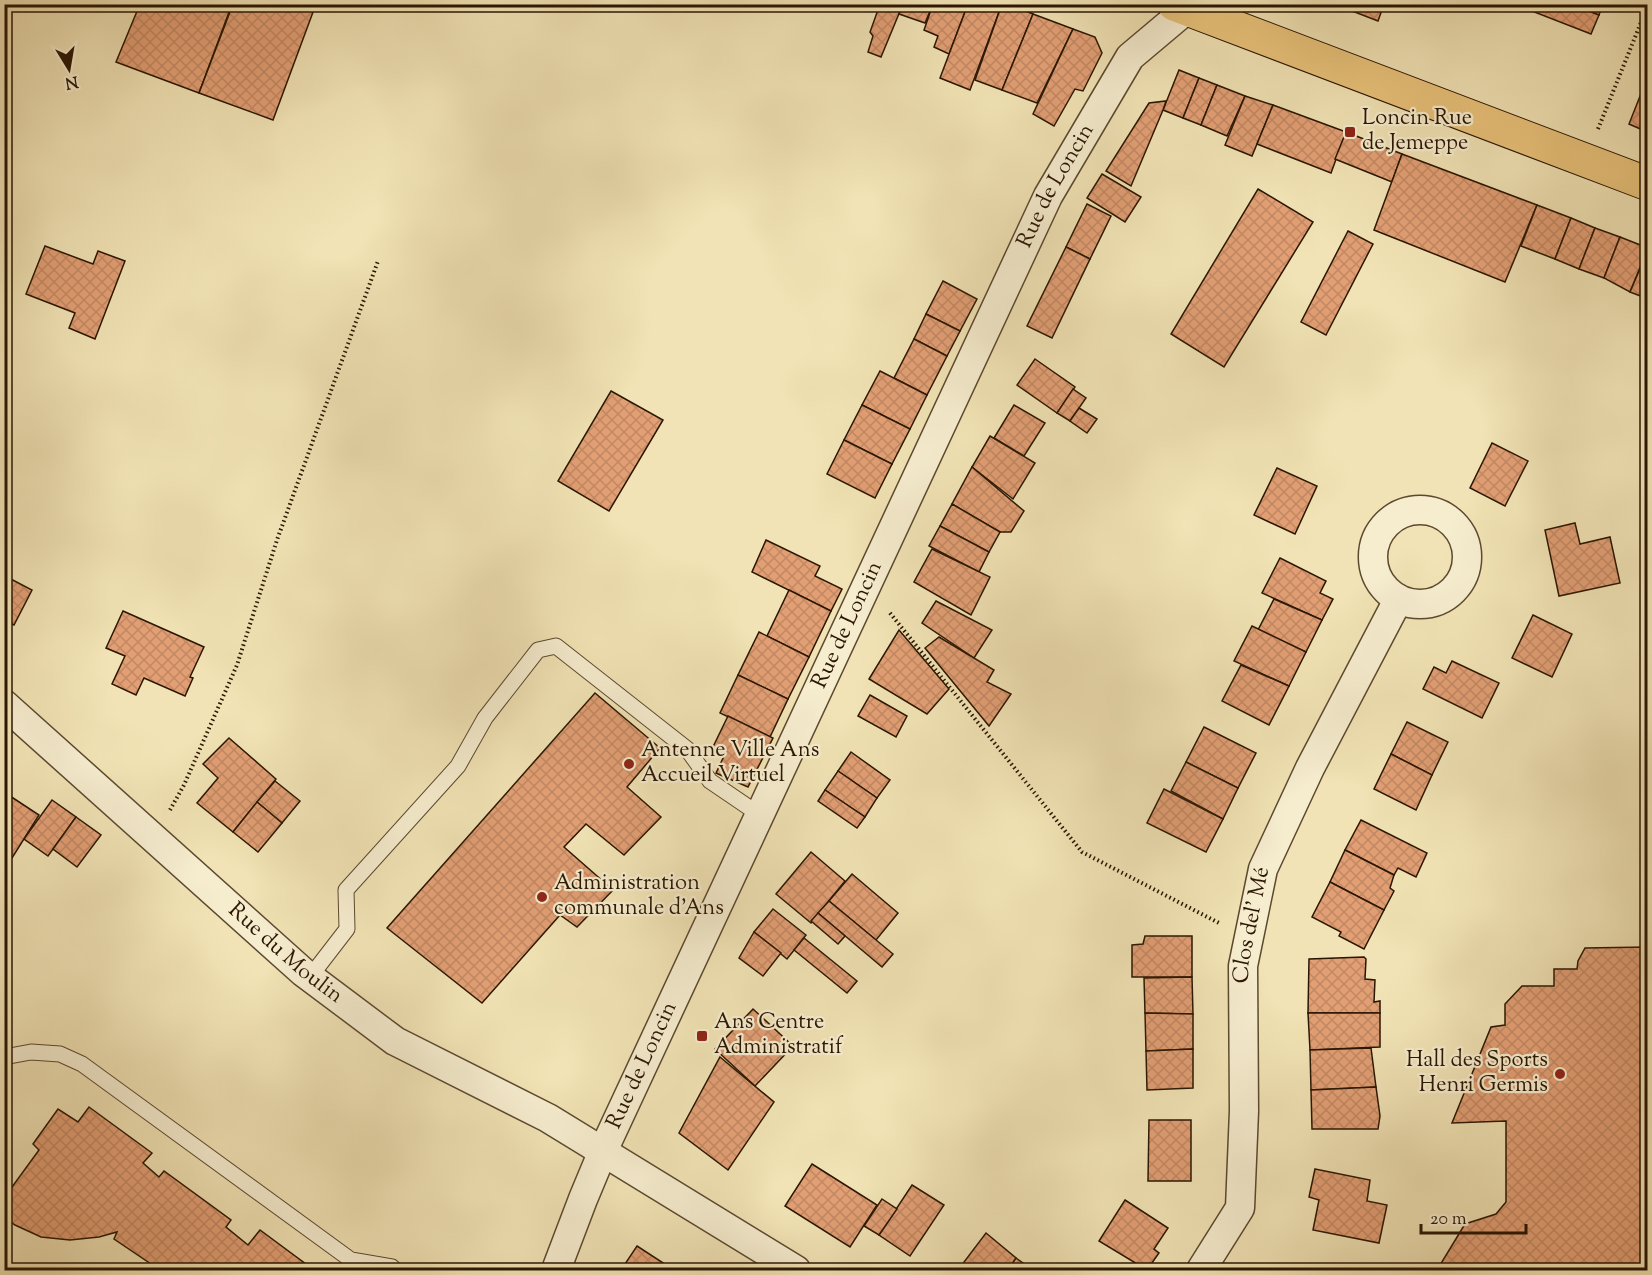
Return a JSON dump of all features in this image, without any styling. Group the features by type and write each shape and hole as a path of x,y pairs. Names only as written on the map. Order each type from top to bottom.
{"main road":[{"path":"1185,6 1647,184"}],"street":[{"name":"Rue de Loncin","path":"556,1270 603,1151 1048,196 1130,57 1185,6"},
{"name":"Clos del' Mé","path":"1201,1270 1240,1208 1244,1111 1243,966 1263,869 1310,768 1398,600"},
{"name":"Rue du Moulin","path":"4,704 310,976 395,1041 548,1118 796,1270"}],"lane":[{"path":"310,976 347,929 346,890 458,766 484,718 538,650 556,646 687,748 710,781 760,815"},
{"path":"4,1057 31,1052 60,1054 82,1064 351,1260 392,1267 395,1270"}],"path":[{"path":"1586,161 1647,5"},
{"path":"155,840 184,784 237,665 277,540 378,261"},
{"path":"867,584 1082,852 1248,939"}],"building":[{"path":"140,4 232,4 199,93 116,62"},
{"path":"233,4 316,4 273,120 199,93"},
{"path":"875,4 903,4 881,57 868,52 873,36 870,32 879,7"},
{"path":"903,4 933,4 925,23 899,14"},
{"path":"933,4 968,4 949,54 934,47 938,36 924,30"},
{"path":"968,4 1002,4 970,90 940,78"},
{"path":"1002,4 1009,4 1033,14 1002,90 975,80"},
{"path":"1334,4 1384,4 1378,21"},
{"path":"1525,4 1572,4 1599,15 1591,34 1524,8"},
{"path":"1572,4 1603,4 1599,15"},
{"path":"1033,14 1073,29 1037,103 1002,90"},
{"path":"1073,29 1095,37 1102,53 1083,91 1075,89 1054,126 1033,114"},
{"path":"1179,70 1199,78 1183,118 1163,110"},
{"path":"1199,78 1217,85 1201,125 1183,118"},
{"path":"1646,81 1648,82 1648,125 1645,131 1629,124"},
{"path":"1217,85 1245,96 1227,136 1201,125"},
{"path":"1245,96 1273,105 1252,156 1225,145"},
{"path":"1166,101 1131,186 1106,171 1149,103"},
{"path":"1273,105 1346,132 1331,173 1257,144"},
{"path":"1346,132 1402,154 1392,182 1335,159"},
{"path":"1402,154 1537,205 1505,282 1374,230"},
{"path":"1102,174 1141,197 1125,222 1087,198"},
{"path":"1258,189 1313,222 1224,367 1171,334"},
{"path":"1087,204 1111,216 1090,259 1066,247"},
{"path":"1537,205 1571,218 1555,259 1521,246"},
{"path":"1571,218 1595,228 1579,269 1555,259"},
{"path":"1595,228 1620,237 1604,278 1579,269"},
{"path":"1348,231 1373,244 1326,335 1301,322"},
{"path":"1620,237 1648,248 1630,292 1604,278"},
{"path":"45,246 93,264 98,251 125,261 95,339 69,328 75,313 26,294"},
{"path":"1066,247 1090,259 1052,338 1027,326"},
{"path":"1648,250 1648,299 1630,292"},
{"path":"943,281 977,299 960,331 926,314"},
{"path":"926,314 960,331 947,356 914,339"},
{"path":"914,339 947,356 927,395 894,378"},
{"path":"1035,359 1075,387 1057,413 1017,385"},
{"path":"880,371 927,395 910,429 862,405"},
{"path":"1073,389 1086,398 1070,421 1057,413"},
{"path":"611,391 663,420 609,511 558,481"},
{"path":"862,405 910,429 892,464 844,440"},
{"path":"1014,405 1045,423 1024,456 994,438"},
{"path":"1079,408 1097,419 1087,433 1070,421"},
{"path":"990,436 1035,463 1013,499 972,467"},
{"path":"844,440 892,464 875,498 827,474"},
{"path":"1492,443 1528,461 1505,506 1470,488"},
{"path":"972,467 1024,511 1011,532 1000,532 952,504"},
{"path":"1277,468 1317,486 1295,534 1254,515"},
{"path":"952,504 1000,532 989,552 940,526"},
{"path":"1575,523 1580,544 1610,537 1620,583 1559,596 1545,530"},
{"path":"940,526 989,552 979,572 929,546"},
{"path":"766,540 820,566 815,576 842,589 831,611 752,572"},
{"path":"932,549 990,577 971,615 914,582"},
{"path":"1280,558 1326,581 1320,593 1333,599 1322,620 1262,593"},
{"path":"7,577 32,590 14,625 4,620 4,581"},
{"path":"789,590 831,611 809,657 767,636"},
{"path":"1274,599 1322,620 1306,652 1258,630"},
{"path":"936,601 992,630 974,658 922,623"},
{"path":"123,611 204,647 190,677 193,678 185,696 144,678 136,695 112,684 125,656 106,648"},
{"path":"1533,615 1572,634 1552,677 1512,658"},
{"path":"1252,626 1306,652 1289,686 1234,661"},
{"path":"899,630 949,689 927,714 869,679"},
{"path":"759,632 809,657 788,699 738,675"},
{"path":"939,637 994,670 987,682 1011,694 989,726 925,648"},
{"path":"1452,661 1499,683 1482,718 1423,689 1434,667 1446,673"},
{"path":"1241,665 1289,686 1269,725 1222,701"},
{"path":"738,675 788,699 770,737 720,713"},
{"path":"595,693 660,748 627,787 661,817 624,855 586,824 564,847 613,890 577,927 560,915 482,1003 387,928"},
{"path":"870,695 907,716 896,737 858,716"},
{"path":"728,716 773,738 748,787 716,773 724,756 712,749"},
{"path":"1407,722 1448,742 1432,775 1391,754"},
{"path":"1204,727 1256,753 1238,788 1186,762"},
{"path":"229,738 276,779 233,832 197,803 218,778 203,764"},
{"path":"851,752 890,780 877,798 838,771"},
{"path":"1391,754 1432,775 1416,810 1374,789"},
{"path":"1186,762 1238,788 1223,819 1171,791"},
{"path":"838,771 877,798 865,817 825,790"},
{"path":"275,781 300,801 282,823 257,802"},
{"path":"1164,789 1223,819 1206,852 1147,823"},
{"path":"825,790 865,817 857,828 818,801"},
{"path":"10,796 39,815 12,858 4,854 4,805"},
{"path":"52,800 76,817 48,856 24,839"},
{"path":"257,802 282,823 258,852 233,832"},
{"path":"76,817 101,835 77,867 53,849"},
{"path":"1361,820 1427,853 1416,877 1398,868 1394,875 1345,850"},
{"path":"1345,850 1394,875 1390,888 1394,891 1384,910 1330,882"},
{"path":"811,852 845,881 811,923 776,894"},
{"path":"852,874 898,913 876,940 829,901"},
{"path":"1330,882 1384,910 1364,949 1339,936 1341,932 1312,917"},
{"path":"829,901 893,954 882,967 818,913"},
{"path":"773,909 806,935 787,959 754,932"},
{"path":"818,913 845,936 838,944 811,921"},
{"path":"754,932 781,953 763,976 739,958"},
{"path":"1145,936 1192,936 1192,977 1132,977 1132,945 1143,944"},
{"path":"804,938 857,981 847,993 794,950"},
{"name":"Hall des Sports Henri Germis","path":"1648,947 1648,1270 1437,1270 1465,1224 1496,1214 1506,1202 1506,1121 1452,1123 1491,1027 1505,1025 1505,1004 1522,986 1554,986 1554,969 1577,969 1578,961 1585,948"},
{"path":"1364,957 1366,959 1365,979 1375,980 1374,1002 1380,1001 1380,1013 1308,1013 1309,959"},
{"path":"1192,977 1193,1014 1145,1013 1144,978"},
{"path":"753,1009 793,1046 755,1086 715,1049"},
{"path":"1145,1013 1193,1014 1193,1049 1146,1051"},
{"path":"1308,1013 1380,1013 1380,1047 1310,1050"},
{"path":"1371,1048 1376,1087 1311,1090 1310,1050"},
{"path":"1193,1049 1193,1088 1147,1090 1146,1051"},
{"path":"720,1057 774,1102 728,1170 679,1133"},
{"path":"1376,1087 1380,1116 1378,1129 1312,1129 1311,1090"},
{"path":"89,1107 152,1153 143,1163 159,1177 164,1171 231,1220 226,1227 248,1245 260,1230 314,1270 160,1270 114,1239 117,1232 99,1237 70,1240 41,1237 15,1225 4,1217 4,1198 39,1150 33,1144 58,1109 78,1122"},
{"path":"1149,1120 1191,1120 1191,1181 1148,1181"},
{"path":"812,1164 877,1205 850,1247 785,1206"},
{"path":"1315,1169 1370,1180 1367,1201 1387,1205 1379,1243 1313,1230 1319,1200 1309,1197"},
{"path":"912,1185 944,1205 910,1256 879,1235"},
{"path":"882,1199 897,1209 879,1235 864,1226"},
{"path":"1125,1200 1168,1228 1154,1249 1159,1253 1147,1270 1099,1241"},
{"path":"986,1233 1016,1258 1008,1270 958,1270"},
{"path":"637,1246 674,1270 621,1270"},
{"path":"1016,1258 1033,1270 1008,1270"}],"place":[{"name":"Loncin Rue de Jemeppe","path":"1350,132"},
{"name":"Antenne Ville Ans Accueil Virtuel","path":"629,764"},
{"name":"Administration communale d'Ans","path":"542,897"},
{"name":"Ans Centre Administratif","path":"702,1036"},
{"name":"Hall des Sports Henri Germis","path":"1560,1074"}]}
